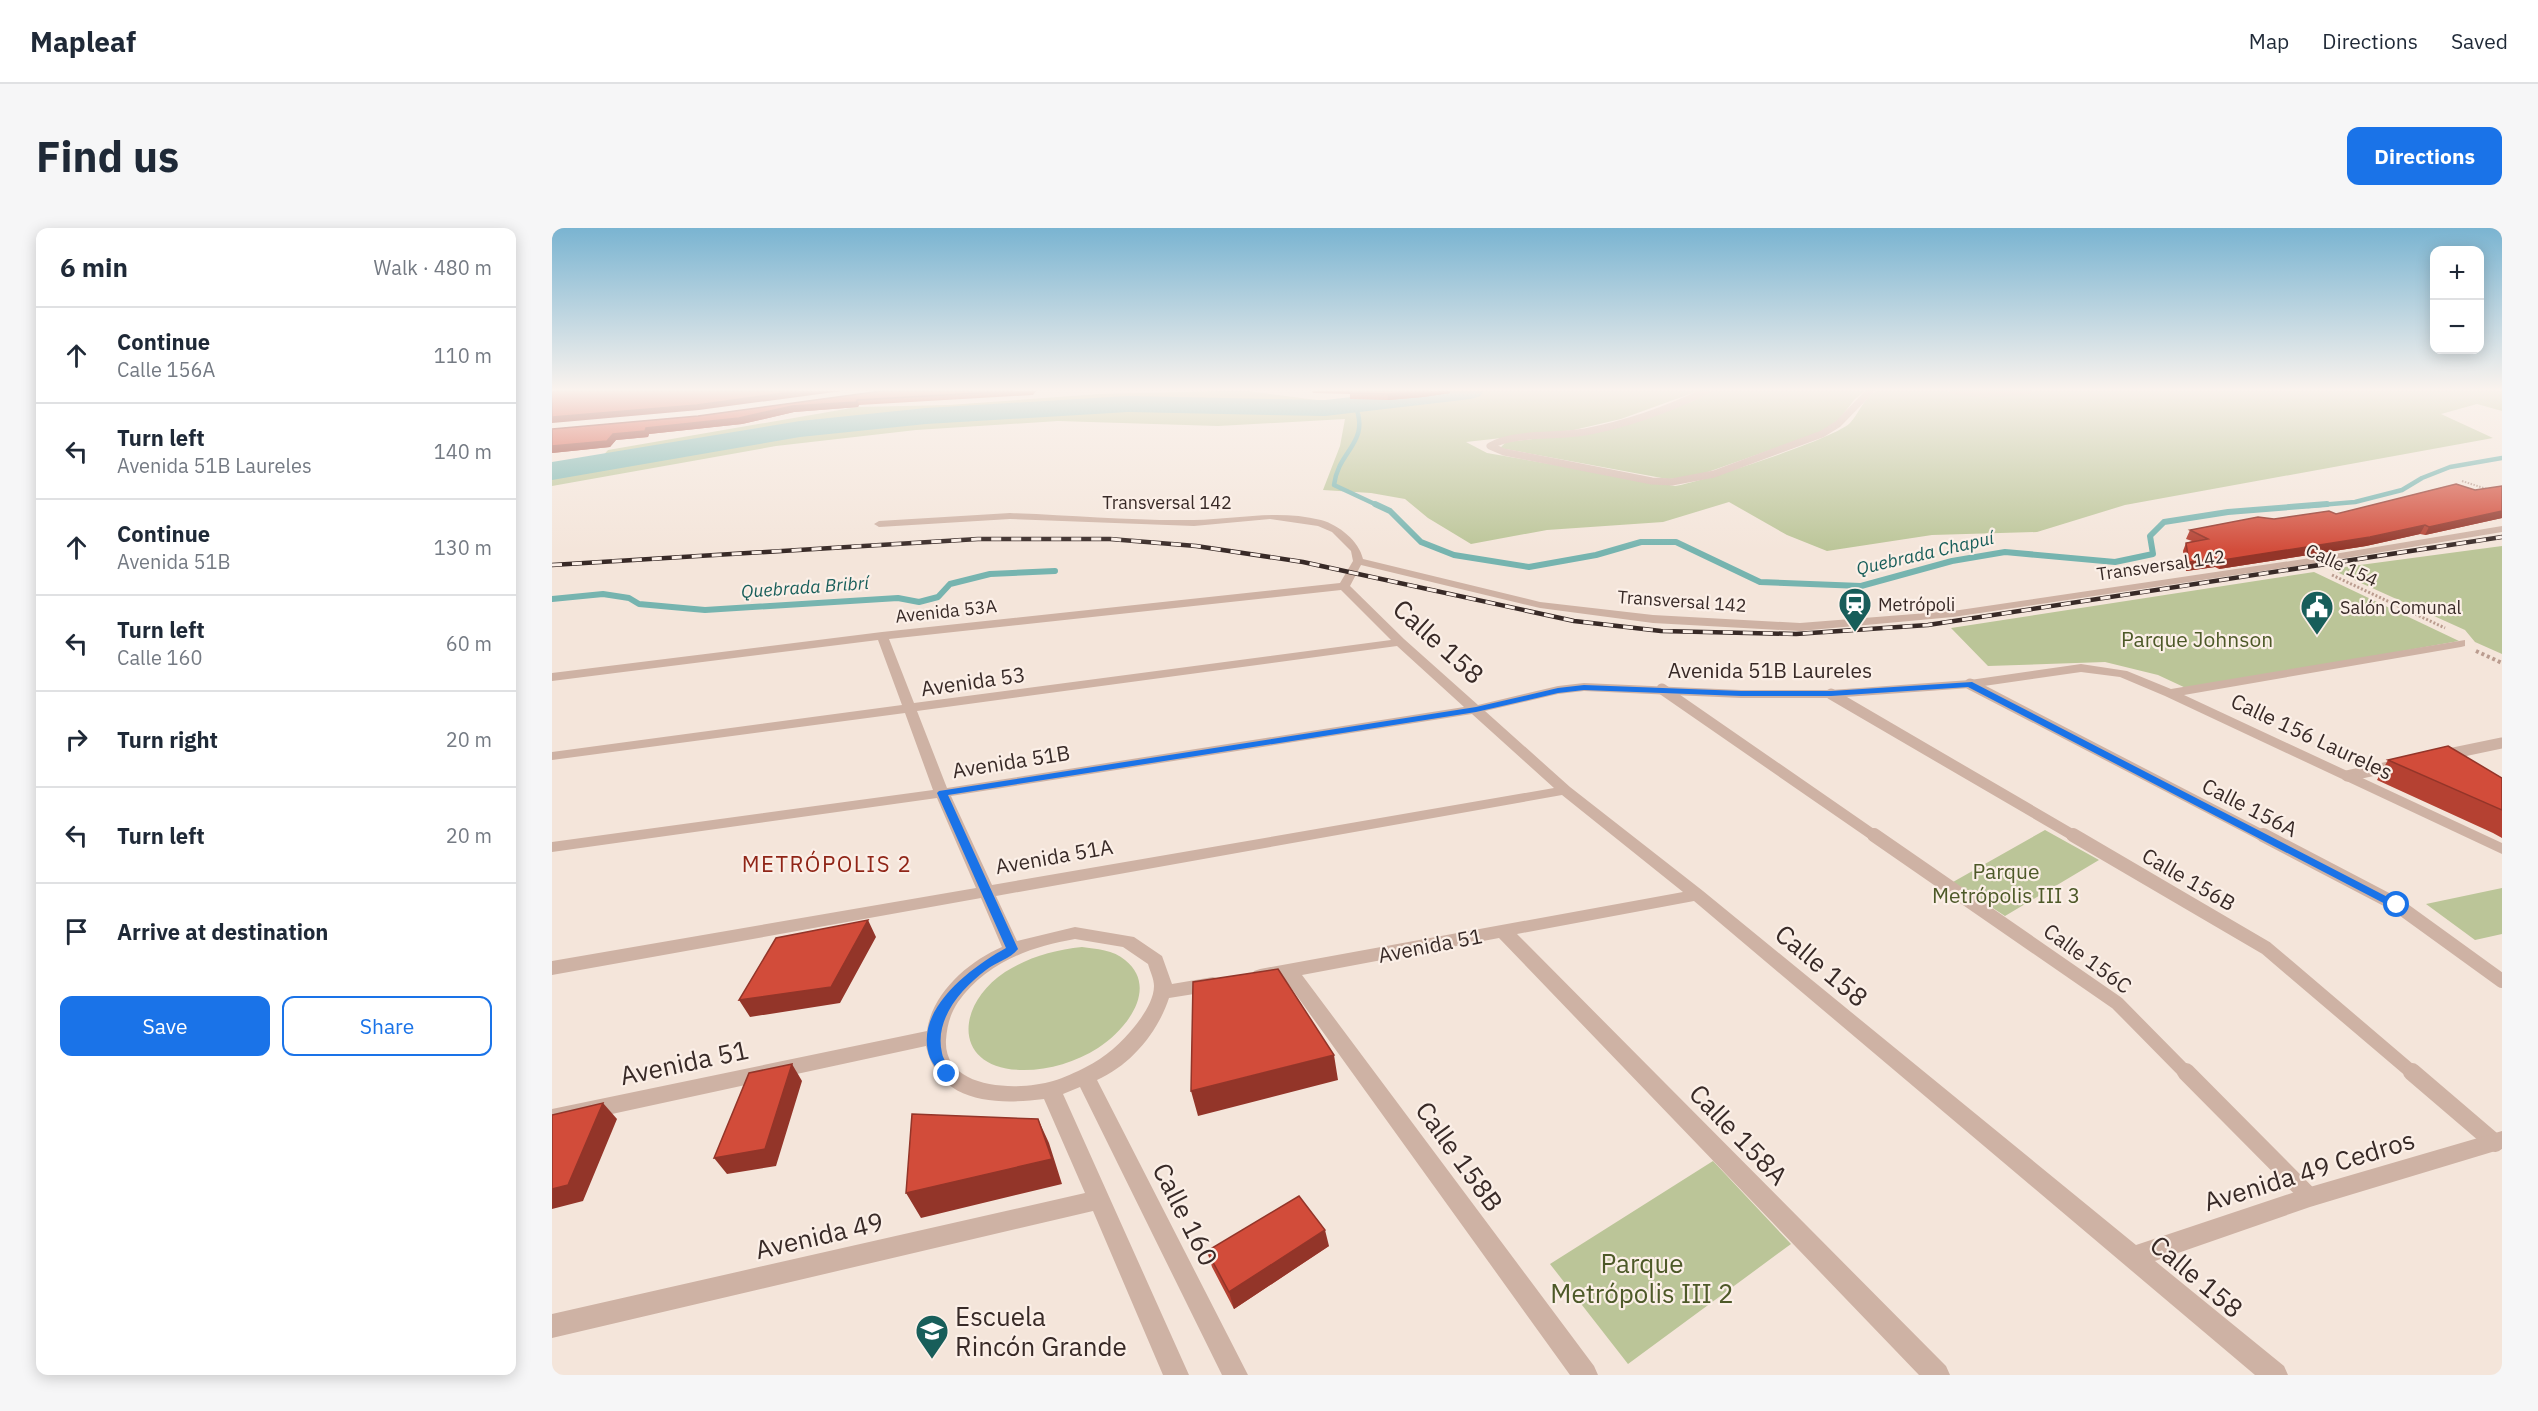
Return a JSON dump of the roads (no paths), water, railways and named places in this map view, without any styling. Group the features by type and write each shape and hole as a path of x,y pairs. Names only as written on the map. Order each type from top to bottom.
{"street":[{"name":"Transversal 142","path":"879,524 1010,516 1194,523 1270,516 1320,524 1336,530 1356,550 1358,561 1540,604 1653,619 1800,627 1953,614 2502,530"},
{"path":"1344,586 1358,561"},
{"name":"Avenida 53A","path":"552,677 882,636 1344,586"},
{"name":"Calle 158","path":"1344,586 1400,642 1565,790 1697,895 2275,1375"},
{"path":"882,636 942,793 1012,949"},
{"name":"Avenida 53","path":"552,756 910,710 1400,642"},
{"path":"2170,693 2461,643"},
{"name":"Avenida 51B Laureles","path":"1476,709 1576,688 1662,688 1741,694 1831,694 1970,684 2081,668 2101,669"},
{"name":"Calle 156 Laureles","path":"2101,669 2123,674 2170,693 2502,849"},
{"name":"Avenida 51B","path":"552,847 942,793 1476,709"},
{"name":"Avenida 51A","path":"552,968 1565,790"},
{"name":"Avenida 51","path":"1163,992 1289,972 1697,895"},
{"name":"Calle 158A","path":"1503,931 1937,1375"},
{"path":"1075,933 1105,933 1130,940 1149,953 1161,970 1163,992 1157,1015 1141,1038 1117,1060 1086,1078 1051,1090 1019,1095 1000,1095 965,1087 947,1074 936,1057 934,1037 941,1011 958,988 983,966 1012,949 1044,938 1075,933"},
{"name":"Calle 158B","path":"1289,972 1586,1375"},
{"name":"Avenida 51","path":"552,1118 934,1037"},
{"name":"Calle 160","path":"1086,1078 1235,1375"},
{"path":"1051,1090 1176,1375"},
{"name":"Avenida 49 Cedros","path":"2134,1257 2310,1197 2498,1142"},
{"name":"Avenida 49","path":"552,1326 1099,1200"}],"lane":[{"path":"1494,445 1490,446 1504,452 1652,481 1693,480 1792,445"},
{"name":"Calle 156A","path":"1970,684 2397,905 2502,981"},
{"name":"Calle 156C","path":"1662,688 2117,1003 2310,1197"},
{"name":"Calle 156B","path":"1831,694 2266,948 2498,1142"},
{"path":"2436,757 2502,743"},
{"path":"2347,776 2414,762"}],"waterway":[{"path":"552,471 708,445"},
{"name":"Quebrada Chapuí","path":"1353,445 1341,463 1334,485 1379,506"},
{"name":"Quebrada Chapuí","path":"2308,506 2355,502 2402,490 2422,478 2450,467 2502,458"},
{"name":"Quebrada Chapuí","path":"1375,504 1390,511 1421,542 1454,555 1529,567 1596,555 1641,542 1676,542 1760,582 1861,586 1952,561 2005,552 2115,562 2153,554 2150,536 2164,522 2228,512 2327,504"},
{"name":"Quebrada Bribrí","path":"552,599 603,594 629,598 639,604 705,610 898,598 919,602 938,597 950,584 990,574 1055,571"}],"railway":[{"path":"552,565 978,539 1110,539 1196,546 1303,562 1574,621 1661,631 1796,634 1928,625 2502,537"}],"place":[{"name":"Metrópoli","path":"1855,633"},
{"name":"Salón Comunal","path":"2317,636"},
{"name":"Escuela Rincón Grande","path":"932,1360"}],"district":[{"name":"METRÓPOLIS 2","path":"827,863"}],"park label":[{"name":"Parque Johnson","path":"2197,639"},
{"name":"Parque Metrópolis III 3","path":"2006,883"},
{"name":"Parque Metrópolis III 2","path":"1642,1278"}]}
